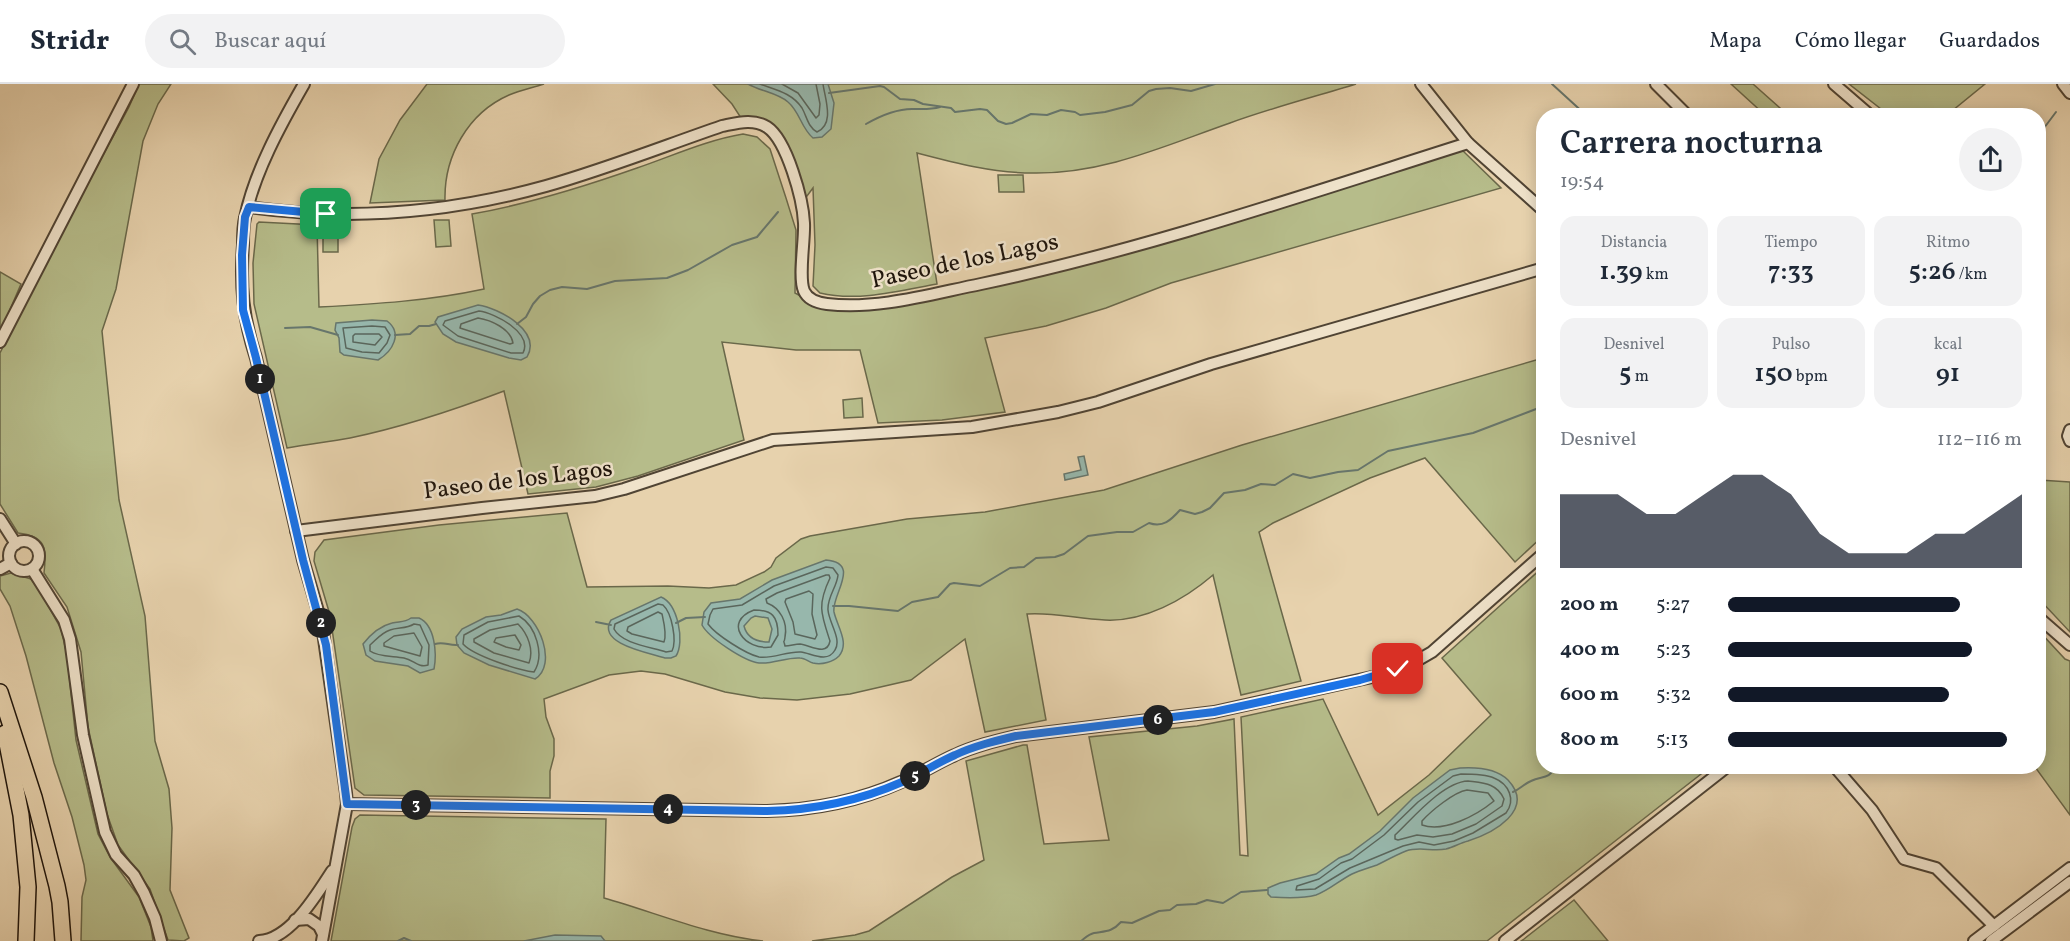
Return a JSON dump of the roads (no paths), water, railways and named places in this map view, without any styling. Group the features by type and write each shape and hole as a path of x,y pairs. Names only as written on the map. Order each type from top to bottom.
{"highway":[{"path":"0,692 23,759 50,860 60,902 63,941"},
{"path":"0,714 11,757 21,815 28,887 26,941"},
{"path":"50,860 54,897 54,941"}],"street":[{"path":"0,342 133,84"},
{"path":"304,84 260,172 245,217 242,255 243,310 326,645 347,804 322,937"},
{"path":"1421,84 1468,143 1536,205"},
{"path":"1656,84 1680,108"},
{"path":"1834,84 1862,108"},
{"path":"2063,84 2070,93"},
{"name":"Paseo de los Lagos","path":"249,207 303,213 354,215 451,206 545,186 722,126 754,122 768,127 779,141 796,185 804,223 802,272 804,292 820,303 861,305 911,299 1018,276 1152,241 1468,143"},
{"name":"Paseo de los Lagos","path":"296,531 595,496 624,489 773,440 972,427 1058,412 1098,402 1212,364 1536,270"},
{"path":"2070,430 2068,436 2070,441"},
{"path":"0,519 16,544"},
{"path":"25,541 37,548 38,562 32,569 20,571 11,563 10,550 16,544 25,541"},
{"path":"347,804 767,811 836,804 903,782 955,755 1016,736 1214,712 1389,672 1413,663 1432,652 1536,560"},
{"path":"0,569 11,563"},
{"path":"32,569 64,620 70,639 83,735 105,832 116,855 134,875 144,893 155,918 161,941"},
{"path":"2046,623 2070,645"},
{"path":"1505,941 1718,774"},
{"path":"1841,774 1872,810 1904,859 1935,868 1994,926"},
{"path":"259,941 266,941 284,931 295,921 315,897 335,865"},
{"path":"1974,941 2070,868"},
{"path":"1991,941 2070,882"},
{"path":"295,921 309,919 319,926 322,937"}],"water":[{"path":"748,84 828,84 834,103 831,129 822,137 813,138 788,102"},
{"path":"478,305 507,316 524,330 529,338 530,347 527,357 521,360 509,358 456,342 443,334 435,322 438,317"},
{"path":"387,321 392,326 395,336 388,352 378,360 344,355 340,352 339,338 335,330 336,323"},
{"path":"1084,456 1088,475 1065,480 1064,474 1081,470 1078,457"},
{"path":"826,560 837,562 842,567 844,573 834,605 843,640 842,651 837,658 820,664 800,658 759,663 728,648 702,625 704,612 711,603 740,599 772,580","holes":["755,616 768,618 772,629 769,642 757,640 747,634 744,626 751,618"]},
{"path":"661,597 672,607 676,615 680,642 676,656 665,658 637,650 611,635 608,628 611,620"},
{"path":"517,609 525,613 532,621 543,641 545,663 542,672 535,679 489,665 464,653 457,645 456,637 462,629 486,617 501,615"},
{"path":"419,618 432,633 435,648 434,669 420,673 408,666 375,661 366,655 363,644 376,631 388,624"},
{"path":"1460,768 1492,771 1508,780 1515,791 1517,801 1508,819 1489,832 1446,849 1406,851 1352,874 1316,895 1288,898 1271,897 1268,894 1268,888 1316,874 1349,854 1380,831 1413,798 1450,770"},
{"path":"555,935 601,936 605,941 524,941"}],"waterway":[{"path":"829,93 880,86 900,99 951,108 955,112 987,110 998,121 1006,124 1031,114 1047,115 1061,110 1080,115 1105,112 1132,105 1149,91 1156,89 1191,91 1215,84"},
{"path":"1552,84 1578,108"},
{"path":"866,124 900,110 940,107"},
{"path":"2046,125 2056,112"},
{"path":"517,324 526,317 540,296 550,290 562,287 587,289 615,281 667,278 688,270 732,245 757,237 778,212"},
{"path":"395,335 410,334 419,326 436,324"},
{"path":"285,328 310,327 338,335"},
{"path":"833,606 898,611 912,602 938,597 950,584 980,586 1010,568 1024,567 1036,558 1064,554 1088,536 1133,532 1149,523 1163,524 1180,510 1195,514 1210,508 1224,493 1245,490 1261,484 1275,485 1293,474 1310,478 1358,470 1388,451 1473,433 1536,409"},
{"path":"676,623 686,618 705,617"},
{"path":"596,622 611,625"},
{"path":"435,644 458,645"},
{"path":"1513,792 1535,779 1549,774"},
{"path":"1081,941 1092,934 1112,929 1121,922 1132,923 1159,911 1170,910 1177,905 1196,904 1207,900 1223,903 1241,892 1267,890"},
{"path":"398,941 404,938 411,941"}]}
